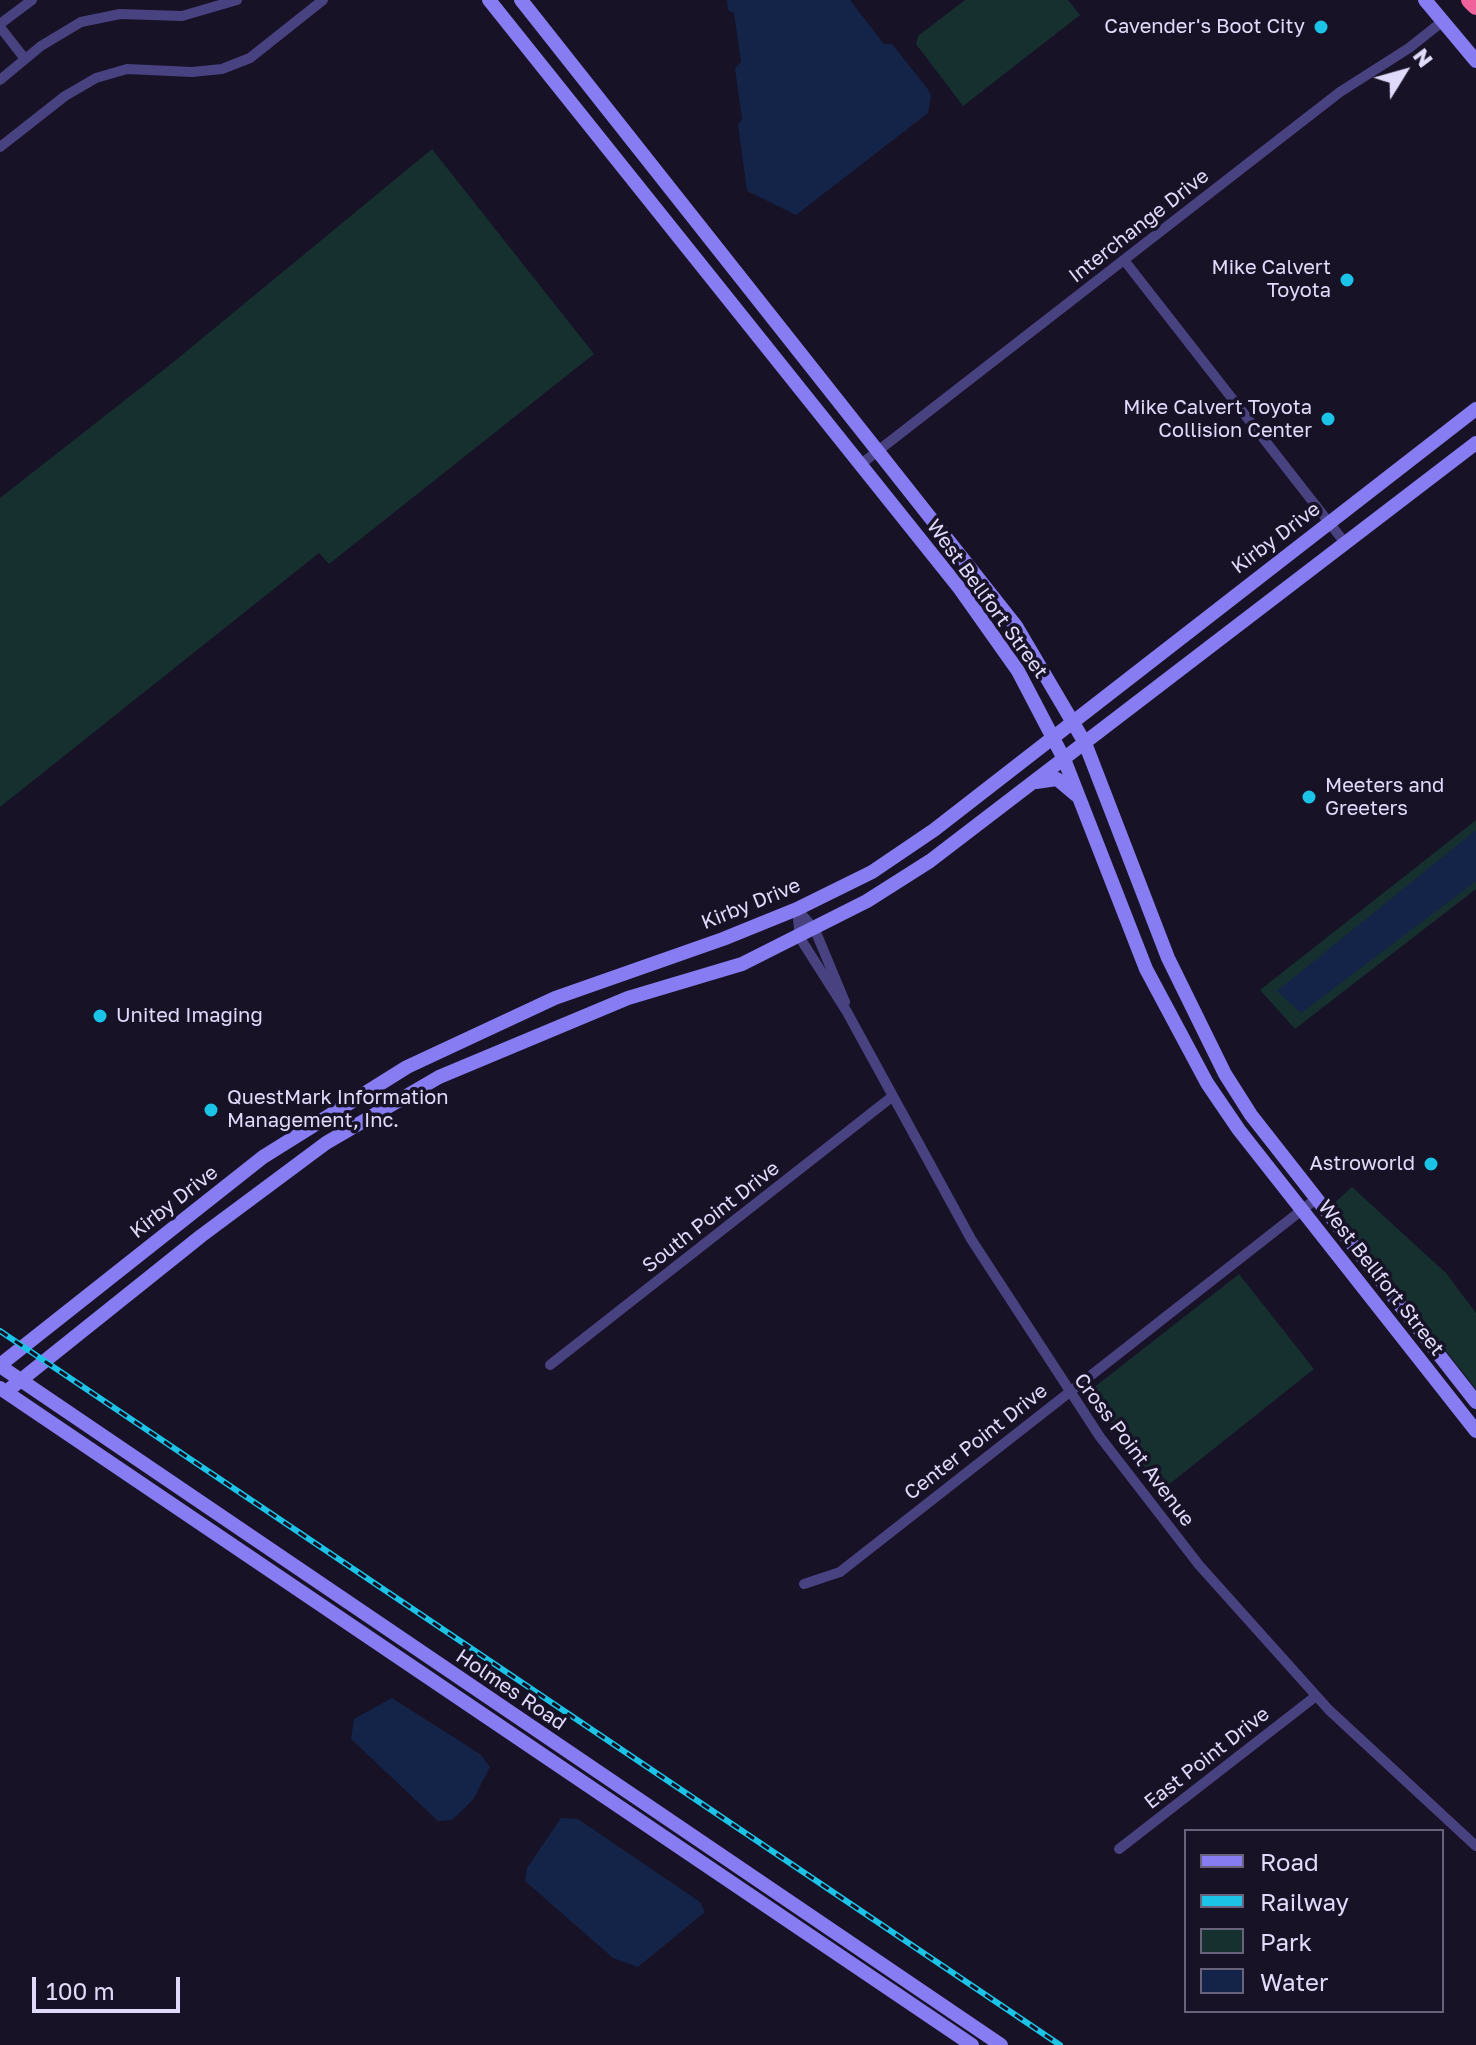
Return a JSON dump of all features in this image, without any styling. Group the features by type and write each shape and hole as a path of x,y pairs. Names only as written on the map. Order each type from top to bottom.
{"highway":[{"path":"1470,0 1476,6"}],"main road":[{"name":"West Bellfort Street","path":"489,0 960,589 1018,671 1064,759 1146,969 1207,1083 1476,1431"},
{"name":"West Bellfort Street","path":"521,0 981,577 1016,626 1085,743 1168,958 1225,1074 1316,1199 1476,1402"},
{"path":"1425,0 1476,61"},
{"path":"574,106 594,91"},
{"path":"666,220 685,205"},
{"path":"755,331 773,316"},
{"name":"Kirby Drive","path":"0,1365 263,1157 350,1100 466,1037 619,974 797,909 872,872 934,830 1071,720 1476,409"},
{"path":"3,1390 21,1380 201,1236 326,1143 439,1077 628,998 742,964 815,930 930,861 1476,443"},
{"path":"960,589 981,577"},
{"path":"1032,783 1057,779 1079,799"},
{"path":"1146,969 1168,958"},
{"path":"619,974 628,998"},
{"path":"466,1037 478,1060"},
{"path":"350,1100 363,1121"},
{"path":"187,1217 201,1236"},
{"name":"Holmes Road","path":"0,1365 215,1514 1001,2045"},
{"name":"Holmes Road","path":"3,1390 972,2045"},
{"path":"206,1529 215,1514"},
{"path":"547,1759 556,1745"},
{"path":"785,1919 793,1905"}],"street":[{"path":"1,145 65,96 96,78 127,69 192,72 222,69 250,58 323,0"},
{"path":"0,80 60,34 94,18 120,14 182,16 232,1"},
{"path":"25,2 0,25 25,59"},
{"name":"Interchange Drive","path":"861,464 1340,92 1409,48 1443,21"},
{"path":"1124,260 1345,543"},
{"name":"Cross Point Avenue","path":"797,909 815,930 841,988 847,1012"},
{"name":"Cross Point Avenue","path":"797,909 800,938 847,1012 971,1239 1068,1393 1199,1565 1316,1696 1476,1846"},
{"name":"South Point Drive","path":"550,1365 893,1096"},
{"name":"Center Point Drive","path":"804,1584 840,1572 1316,1199"},
{"name":"East Point Drive","path":"1119,1849 1316,1696"}],"green space":[{"path":"965,0 1068,0 1080,15 963,106 916,44 918,36"},
{"path":"432,149 594,354 329,564 319,553 0,807 0,498 171,364"},
{"path":"1476,820 1476,889 1295,1029 1260,990"},
{"path":"1352,1187 1446,1273 1476,1313 1476,1389 1331,1206"},
{"path":"1239,1274 1314,1369 1162,1490 1088,1392"}],"water":[{"path":"727,0 850,0 884,44 892,44 927,88 931,96 928,113 796,215 747,191 738,125 742,119 735,68 741,62 734,13 728,10"},
{"path":"1476,830 1476,881 1301,1013 1277,991"},
{"path":"392,1698 480,1754 490,1767 473,1800 452,1820 438,1821 351,1739 354,1719"},
{"path":"561,1818 578,1819 700,1902 705,1912 638,1967 613,1958 525,1881 527,1868"}],"railway":[{"path":"0,1331 1060,2045"}],"place":[{"name":"Cavender's Boot City","path":"1321,27"},
{"name":"Mike Calvert Toyota","path":"1347,280"},
{"name":"Mike Calvert Toyota Collision Center","path":"1328,419"},
{"name":"Meeters and Greeters","path":"1309,797"},
{"name":"United Imaging","path":"100,1016"},
{"name":"QuestMark Information Management, Inc.","path":"211,1110"},
{"name":"Astroworld","path":"1431,1164"}]}
